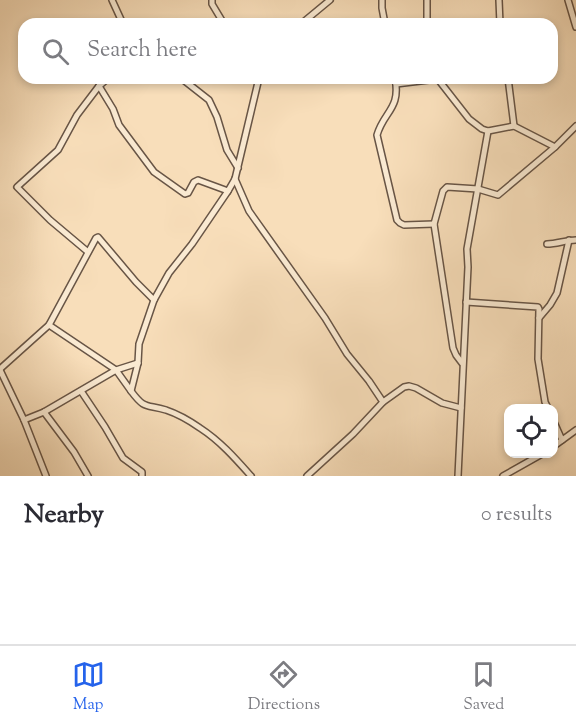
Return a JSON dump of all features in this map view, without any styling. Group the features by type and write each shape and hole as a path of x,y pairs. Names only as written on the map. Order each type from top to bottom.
{"street":[{"path":"112,0 120,18"},
{"path":"212,0 220,18"},
{"path":"308,18 330,0"},
{"path":"382,0 384,18"},
{"path":"427,0 427,18"},
{"path":"499,0 500,18"},
{"path":"568,0 576,27"},
{"path":"88,252 50,220 17,187 58,150 77,115 101,84"},
{"path":"189,84 209,100 227,150 238,168"},
{"path":"131,391 138,363 139,344 154,300 168,273 192,244 235,178 258,84"},
{"path":"396,84 394,105 380,126 377,135 397,219 404,225 434,224"},
{"path":"441,84 475,125 488,131 514,126 555,147"},
{"path":"509,84 514,126"},
{"path":"99,86 119,124 160,177 185,194 198,180 228,191"},
{"path":"463,364 453,348 434,224 442,190 447,187 478,189 496,195 501,194 576,126"},
{"path":"458,476 467,249 488,131"},
{"path":"235,178 249,211 325,318 347,354 383,402"},
{"path":"46,476 24,420 3,383 0,370 49,325 96,238 100,238 154,300"},
{"path":"539,318 557,293 569,240"},
{"path":"547,244 576,240"},
{"path":"466,302 500,306 536,306 539,309 538,359 546,404"},
{"path":"49,325 116,370 140,402 168,411 206,432 228,450 251,476"},
{"path":"24,420 81,392 116,370 138,363"},
{"path":"307,476 353,434 383,402 404,387 416,388 442,403 461,408"},
{"path":"81,392 123,458 142,472 142,476"},
{"path":"44,412 74,452 88,476"},
{"path":"558,443 576,430"},
{"path":"558,431 562,440"},
{"path":"503,476 534,458"}]}
